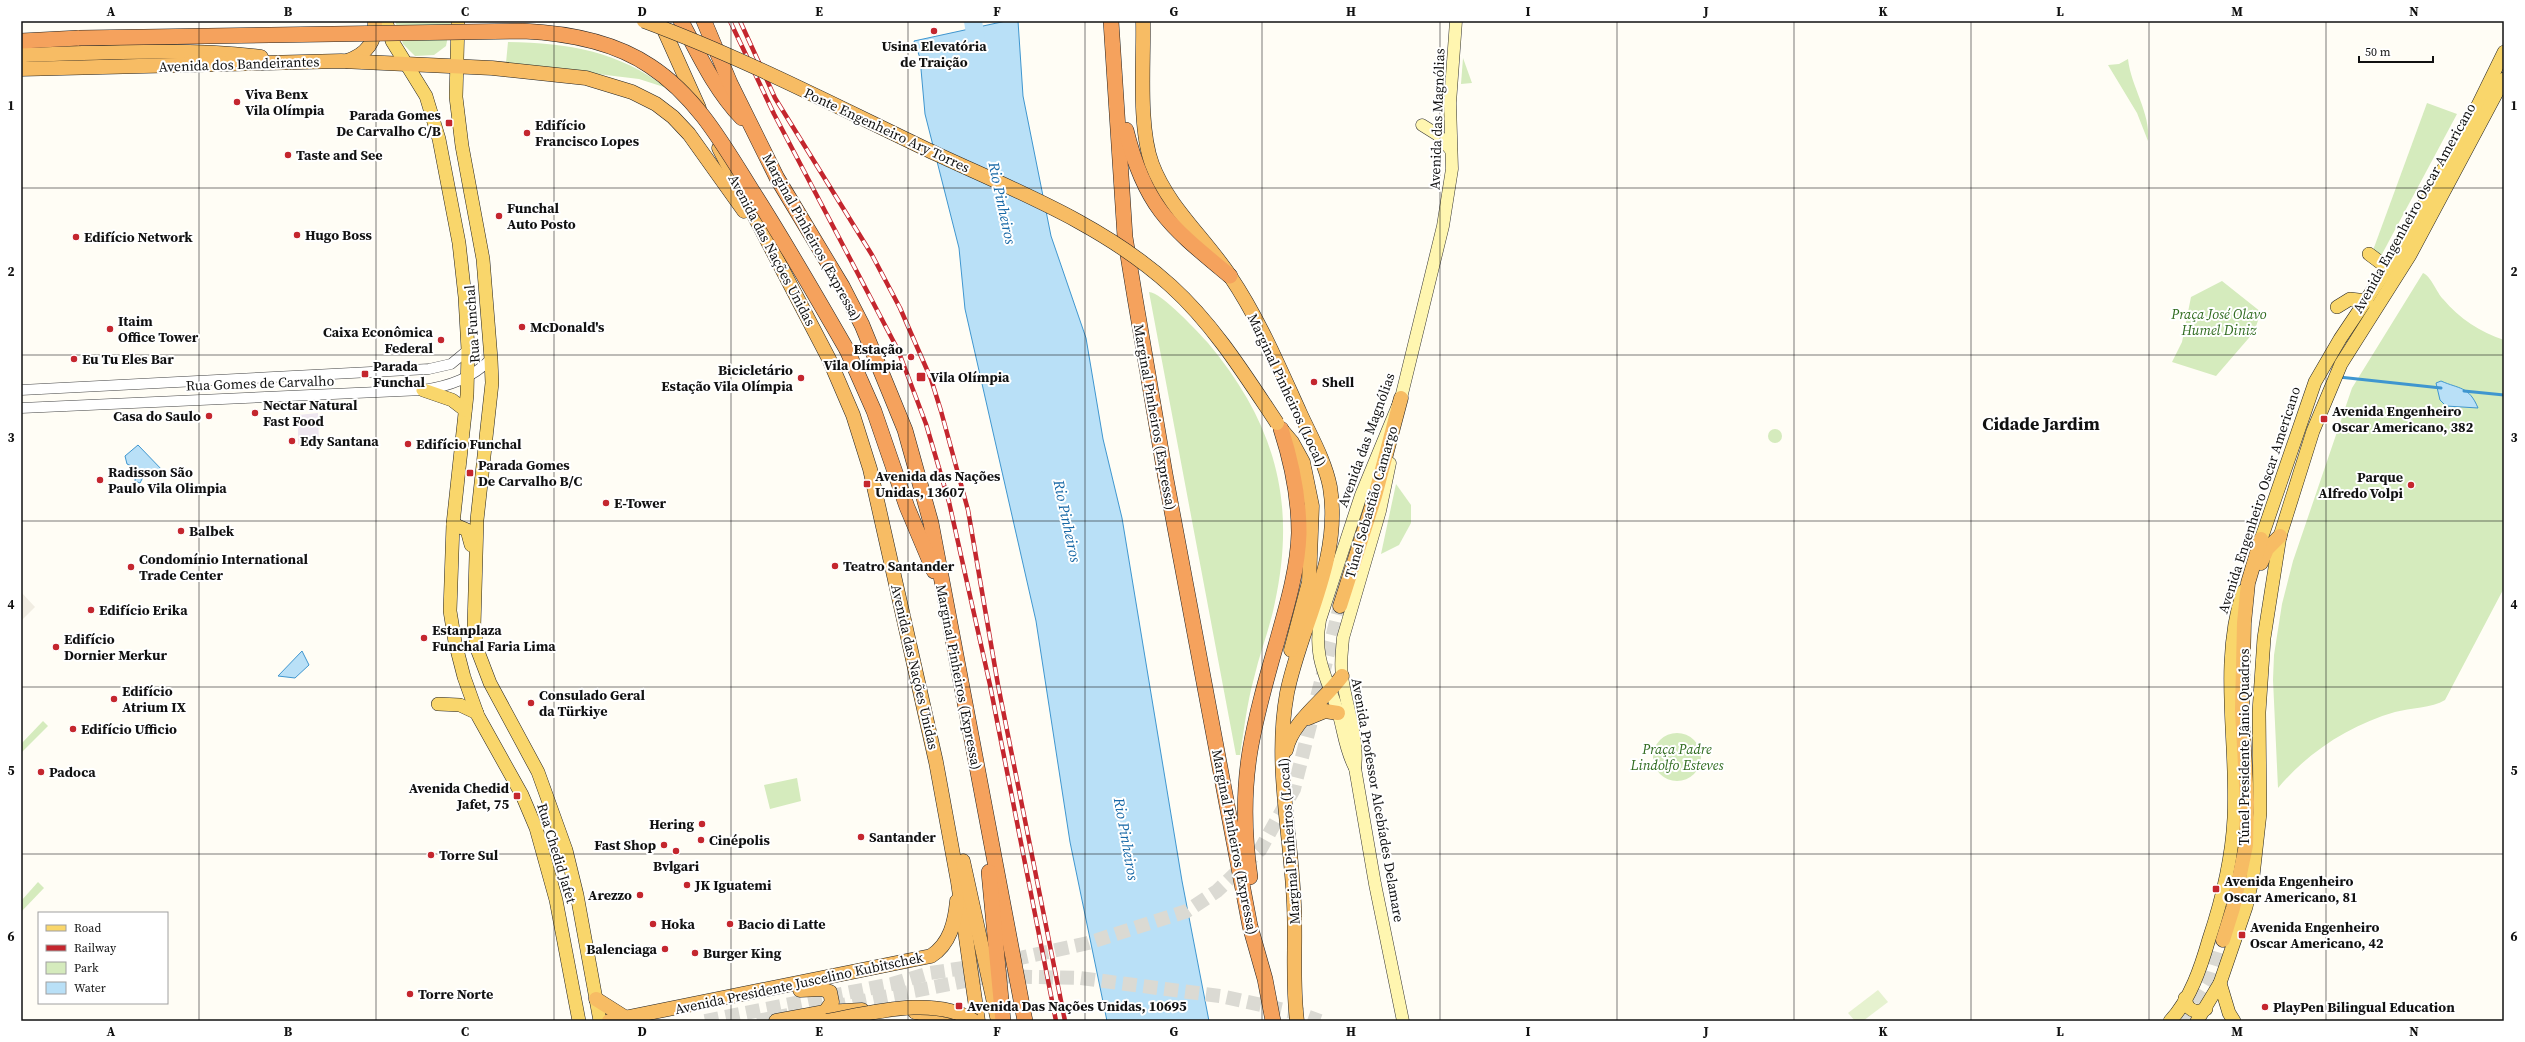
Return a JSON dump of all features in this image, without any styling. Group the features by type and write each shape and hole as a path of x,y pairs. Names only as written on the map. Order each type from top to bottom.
{"highway":[{"path":"341,62 354,58 369,48 376,34 375,21"},
{"name":"Ponte Engenheiro Ary Torres","path":"644,21 731,56 1092,230 1171,286 1203,319 1234,358 1279,426 1292,442 1303,462 1312,506 1309,582 1289,658 1288,692"},
{"name":"Avenida das Nações Unidas","path":"660,21 714,140 829,359 853,415 870,469 946,811 978,1021"},
{"path":"681,21 702,62 727,102 752,129"},
{"name":"Marginal Pinheiros (Expressa)","path":"704,21 730,83 777,178 842,286 885,378 917,470 930,523 1025,1021"},
{"name":"Marginal Pinheiros (Expressa)","path":"1111,21 1125,237 1164,474 1226,805 1250,926 1265,979 1273,1021"},
{"name":"Marginal Pinheiros (Local)","path":"1143,21 1145,116 1150,159 1166,192 1230,276 1278,364 1321,456 1330,484 1333,512 1329,553 1288,692 1283,731 1282,776 1294,903 1295,1001 1297,1021"},
{"path":"21,41 79,38 523,31 556,33 615,48 649,65 671,82 707,120 791,252 847,350 874,411 907,508 943,592"},
{"path":"21,55 144,52 214,54 297,62"},
{"name":"Avenida dos Bandeirantes","path":"21,69 341,62 456,66 586,78 632,92 656,104 673,117 689,134 729,192 760,229"},
{"path":"1117,96 1131,152 1141,179 1151,199 1175,229 1230,276"},
{"name":"Túnel Sebastião Camargo","path":"1340,606 1375,496 1401,398"},
{"path":"1265,979 1245,842 1244,810 1250,751 1261,699 1285,613 1295,566 1299,534 1294,475 1279,426"},
{"name":"Túnel Presidente Jânio Quadros","path":"2244,623 2262,556 2280,536"},
{"name":"Túnel Presidente Jânio Quadros","path":"2223,940 2233,908 2246,845 2247,802 2242,710 2244,623 2248,583 2261,540"},
{"path":"1282,776 1287,745 1300,721 1330,693 1342,676"},
{"path":"1300,721 1325,712 1338,713"},
{"path":"984,807 990,897 1003,1021"},
{"name":"Avenida das Nações Unidas","path":"946,811 965,867 998,1021"},
{"name":"Avenida Presidente Juscelino Kubitschek","path":"609,1021 931,956 943,947 953,925 958,882"},
{"path":"770,989 827,991 833,999 826,1017"},
{"path":"596,999 626,1018"},
{"path":"826,1017 927,1007 954,1012 974,1021"},
{"path":"776,1021 909,1011 936,1016 945,1021"}],"main road":[{"name":"Rua Funchal","path":"386,21 392,41 426,96 447,177 459,243 468,350 465,410 453,524 450,612"},
{"name":"Rua Funchal","path":"458,21 456,66 459,122 483,259 492,383 478,508 474,571 474,627"},
{"name":"Avenida das Magnólias","path":"1355,768 1346,752 1338,713 1330,693 1317,648 1320,620 1361,495 1401,398 1448,204 1452,169 1450,103 1456,21"},
{"name":"Avenida Engenheiro Oscar Americano","path":"2170,1021 2185,998 2202,962 2217,914 2227,871 2234,817 2230,675 2231,644 2242,593 2315,382 2340,338 2392,264 2478,105 2504,52"},
{"name":"Avenida Engenheiro Oscar Americano","path":"2197,1021 2206,1009 2220,983 2246,907 2257,852 2260,813 2259,712 2261,673 2280,536 2328,391 2341,364 2410,255 2504,79"},
{"path":"1422,125 1438,135 1452,150"},
{"path":"2369,254 2381,263 2392,264"},
{"path":"2337,307 2350,299 2367,301 2369,322"},
{"path":"423,390 449,398 465,410"},
{"name":"Avenida Professor Alcebíades Delamare","path":"1401,398 1380,511 1343,638 1342,676 1357,750 1355,768 1375,884 1403,1021"},
{"path":"453,524 468,531 474,571"},
{"name":"Rua Chedid Jafet","path":"450,612 462,671 477,713 522,795 536,828 556,900 580,1021"},
{"name":"Rua Chedid Jafet","path":"474,627 477,649 490,683 538,772 563,843 577,895 600,1021"},
{"path":"438,704 460,705 477,713"},
{"path":"2220,983 2229,1013 2234,1021"},
{"path":"2185,998 2186,1005 2192,1010 2206,1009"}],"street":[{"name":"Rua Gomes de Carvalho","path":"21,390 429,368 451,364 468,350"},
{"name":"Rua Gomes de Carvalho","path":"21,408 423,390 452,384 479,371 491,359"}],"shaded area":[{"path":"318,413 319,444 298,445 298,415"},
{"path":"21,592 35,607 21,621"}],"green space":[{"path":"395,21 451,21 446,46 434,55 415,56 403,44"},
{"path":"508,42 552,44 572,47 611,57 630,65 667,88 639,79 506,63"},
{"path":"1463,58 1472,83 1461,84"},
{"path":"2128,59 2133,80 2147,120 2148,141 2137,113 2108,65 2119,64"},
{"path":"2427,103 2457,114 2381,256 2372,253"},
{"name":"Parque Alfredo Volpi","path":"2423,273 2429,277 2443,299 2463,319 2479,329 2504,340 2504,588 2445,700 2440,703 2395,712 2362,724 2346,732 2316,752 2278,788 2273,680 2274,655 2282,604 2293,561 2352,388"},
{"name":"Praça José Olavo Humel Diniz","path":"2222,281 2261,312 2254,332 2216,376 2172,362 2182,342 2191,297"},
{"path":"1149,292 1162,299 1189,322 1208,343 1231,373 1249,402 1264,433 1274,464 1281,496 1283,530 1281,565 1273,612 1249,697 1240,755 1236,755"},
{"path":"1772,429 1778,429 1782,433 1782,439 1778,443 1772,443 1768,439 1768,433"},
{"path":"1396,484 1411,505 1411,523 1399,545 1381,554"},
{"path":"43,721 48,726 21,753 21,744"},
{"name":"Praça Padre Lindolfo Esteves","path":"1672,733 1682,733 1694,740 1701,752 1701,762 1694,774 1682,781 1672,781 1664,777 1657,770 1653,762 1653,752 1657,744 1664,737"},
{"path":"797,778 801,801 770,809 764,785"},
{"path":"38,882 44,888 21,912 21,901"},
{"path":"1878,990 1888,1002 1863,1021 1855,1021 1848,1013"}],"water":[{"path":"1006,21 1018,21 1023,96 1051,236 1086,338 1103,439 1122,518 1182,881 1209,1021 1107,1021 1070,842 1036,621 965,309 959,248 925,114 920,58 914,41"},
{"path":"2441,381 2463,389 2475,401 2478,408 2446,406 2440,400 2436,383"},
{"path":"138,445 164,472 145,473 140,483 135,481 136,468 127,464 125,456"},
{"path":"302,651 309,665 295,678 278,676"}],"waterway":[{"name":"Rio Pinheiros","path":"973,21 978,52"},
{"path":"2339,377 2441,388"},
{"path":"2464,391 2504,395"}],"tunnel":[{"path":"705,1021 892,984 930,973 997,963 1088,943 1187,911 1217,891 1260,850 1294,789 1340,606"},
{"path":"2185,1021 2211,978 2223,940"},
{"path":"832,1007 991,976 1080,978 1220,996 1298,1013 1320,1021"},
{"path":"757,1021 788,1015"}],"railway":[{"path":"730,21 774,114 898,350 926,424 949,502 990,685 1056,1021"},
{"path":"740,21 775,98 872,255 900,308 931,379 968,510 998,685 1065,1021"}],"place":[{"name":"Usina Elevatória de Traição","path":"934,31"},
{"name":"Viva Benx Vila Olímpia","path":"237,102"},
{"name":"Parada Gomes De Carvalho C/B","path":"449,123"},
{"name":"Edifício Francisco Lopes","path":"527,133"},
{"name":"Taste and See","path":"288,155"},
{"name":"Funchal Auto Posto","path":"499,216"},
{"name":"Hugo Boss","path":"297,235"},
{"name":"Edifício Network","path":"76,237"},
{"name":"McDonald's","path":"522,327"},
{"name":"Itaim Office Tower","path":"110,329"},
{"name":"Caixa Econômica Federal","path":"441,340"},
{"name":"Estação Vila Olímpia","path":"911,357"},
{"name":"Eu Tu Eles Bar","path":"74,359"},
{"name":"Parada Funchal","path":"365,374"},
{"name":"Vila Olímpia","path":"921,377"},
{"name":"Bicicletário Estação Vila Olímpia","path":"801,378"},
{"name":"Shell","path":"1314,382"},
{"name":"Nectar Natural Fast Food","path":"255,413"},
{"name":"Casa do Saulo","path":"209,416"},
{"name":"Avenida Engenheiro Oscar Americano, 382","path":"2324,419"},
{"name":"Edy Santana","path":"292,441"},
{"name":"Edifício Funchal","path":"408,444"},
{"name":"Parada Gomes De Carvalho B/C","path":"470,473"},
{"name":"Radisson São Paulo Vila Olimpia","path":"100,480"},
{"name":"Avenida das Nações Unidas, 13607","path":"867,484"},
{"name":"Parque Alfredo Volpi","path":"2411,485"},
{"name":"E-Tower","path":"606,503"},
{"name":"Balbek","path":"181,531"},
{"name":"Teatro Santander","path":"835,566"},
{"name":"Condomínio International Trade Center","path":"131,567"},
{"name":"Edifício Erika","path":"91,610"},
{"name":"Estanplaza Funchal Faria Lima","path":"424,638"},
{"name":"Edifício Dornier Merkur","path":"56,647"},
{"name":"Edifício Atrium IX","path":"114,699"},
{"name":"Consulado Geral da Türkiye","path":"531,703"},
{"name":"Edifício Ufficio","path":"73,729"},
{"name":"Padoca","path":"41,772"},
{"name":"Avenida Chedid Jafet, 75","path":"517,796"},
{"name":"Hering","path":"702,824"},
{"name":"Santander","path":"861,837"},
{"name":"Cinépolis","path":"701,840"},
{"name":"Fast Shop","path":"664,845"},
{"name":"Bvlgari","path":"676,851"},
{"name":"Torre Sul","path":"431,855"},
{"name":"JK Iguatemi","path":"687,885"},
{"name":"Avenida Engenheiro Oscar Americano, 81","path":"2216,889"},
{"name":"Arezzo","path":"640,895"},
{"name":"Hoka","path":"653,924"},
{"name":"Bacio di Latte","path":"730,924"},
{"name":"Avenida Engenheiro Oscar Americano, 42","path":"2242,935"},
{"name":"Balenciaga","path":"665,949"},
{"name":"Burger King","path":"695,953"},
{"name":"Torre Norte","path":"410,994"},
{"name":"Avenida Das Nações Unidas, 10695","path":"959,1006"},
{"name":"PlayPen Bilingual Education","path":"2265,1007"}],"district":[{"name":"Cidade Jardim","path":"2041,424"}]}
